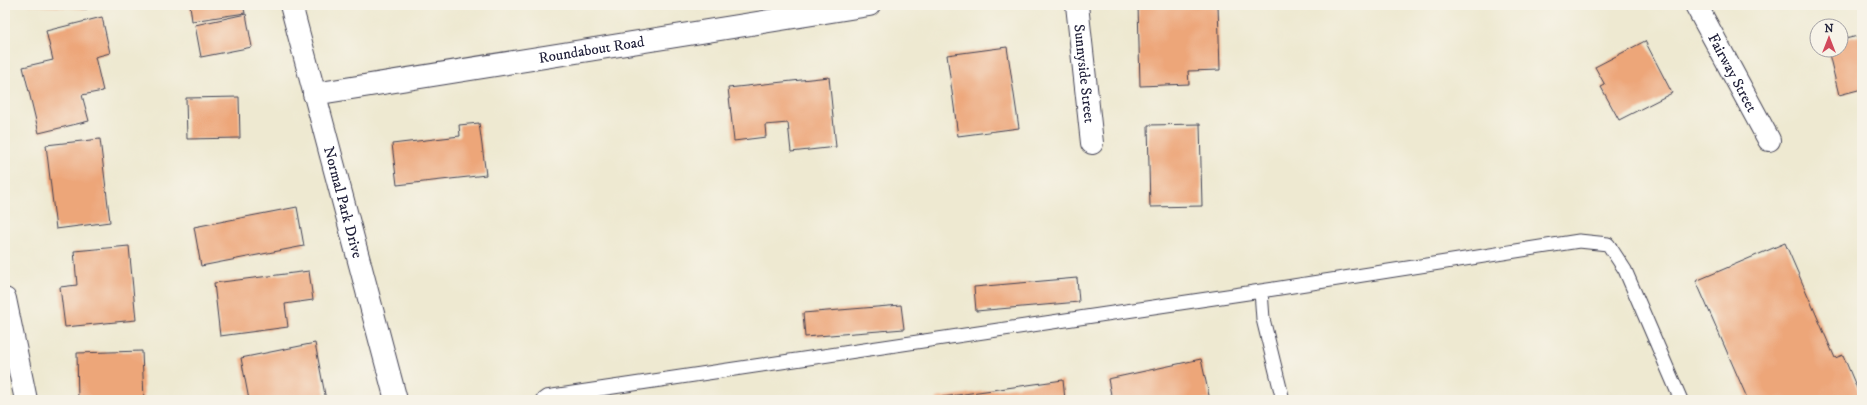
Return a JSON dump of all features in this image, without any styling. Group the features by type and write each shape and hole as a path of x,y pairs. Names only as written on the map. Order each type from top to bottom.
{"street":[{"name":"Normal Park Drive","path":"291,5 396,400"},
{"name":"Roundabout Road","path":"314,94 869,5"},
{"name":"Sunnyside Street","path":"1077,5 1092,143"},
{"name":"Fairway Street","path":"1696,5 1769,140"},
{"path":"5,299 26,400"}],"lane":[{"path":"542,400 546,397 1261,291 1579,241 1608,244 1625,270 1681,400"},
{"path":"1261,291 1263,318 1283,400"}],"building":[{"path":"27,5 87,5 87,9"},
{"path":"190,5 243,5 245,13 192,21"},
{"path":"1138,5 1218,5 1220,70 1188,71 1189,84 1140,86"},
{"path":"246,14 252,47 201,57 195,25"},
{"path":"102,17 110,53 95,57 103,91 82,95 89,121 39,133 23,67 53,60 46,31"},
{"path":"1862,35 1862,89 1839,95 1830,58 1849,58 1849,38"},
{"path":"1645,41 1672,93 1619,120 1601,87 1605,85 1595,67"},
{"path":"1007,47 1019,128 958,136 947,55"},
{"path":"829,77 836,147 791,152 788,123 765,125 766,137 734,141 728,88"},
{"path":"239,97 240,138 187,139 186,98"},
{"path":"479,123 486,175 397,185 392,144 460,136 459,125"},
{"path":"1200,124 1202,206 1150,207 1148,125"},
{"path":"100,139 110,222 56,229 46,145"},
{"path":"297,207 304,246 201,266 194,227"},
{"path":"1785,243 1835,358 1843,355 1862,400 1748,400 1696,281"},
{"path":"129,246 136,320 65,327 60,287 77,285 74,251"},
{"path":"309,271 313,300 285,304 288,327 220,336 214,283"},
{"path":"1077,278 1079,302 976,311 974,287"},
{"path":"901,305 904,329 805,337 803,313"},
{"path":"315,343 326,400 249,400 241,358"},
{"path":"142,351 144,400 78,400 77,353"},
{"path":"1201,359 1210,400 1112,400 1108,379"},
{"path":"1063,380 1065,400 936,400 936,398"}]}
